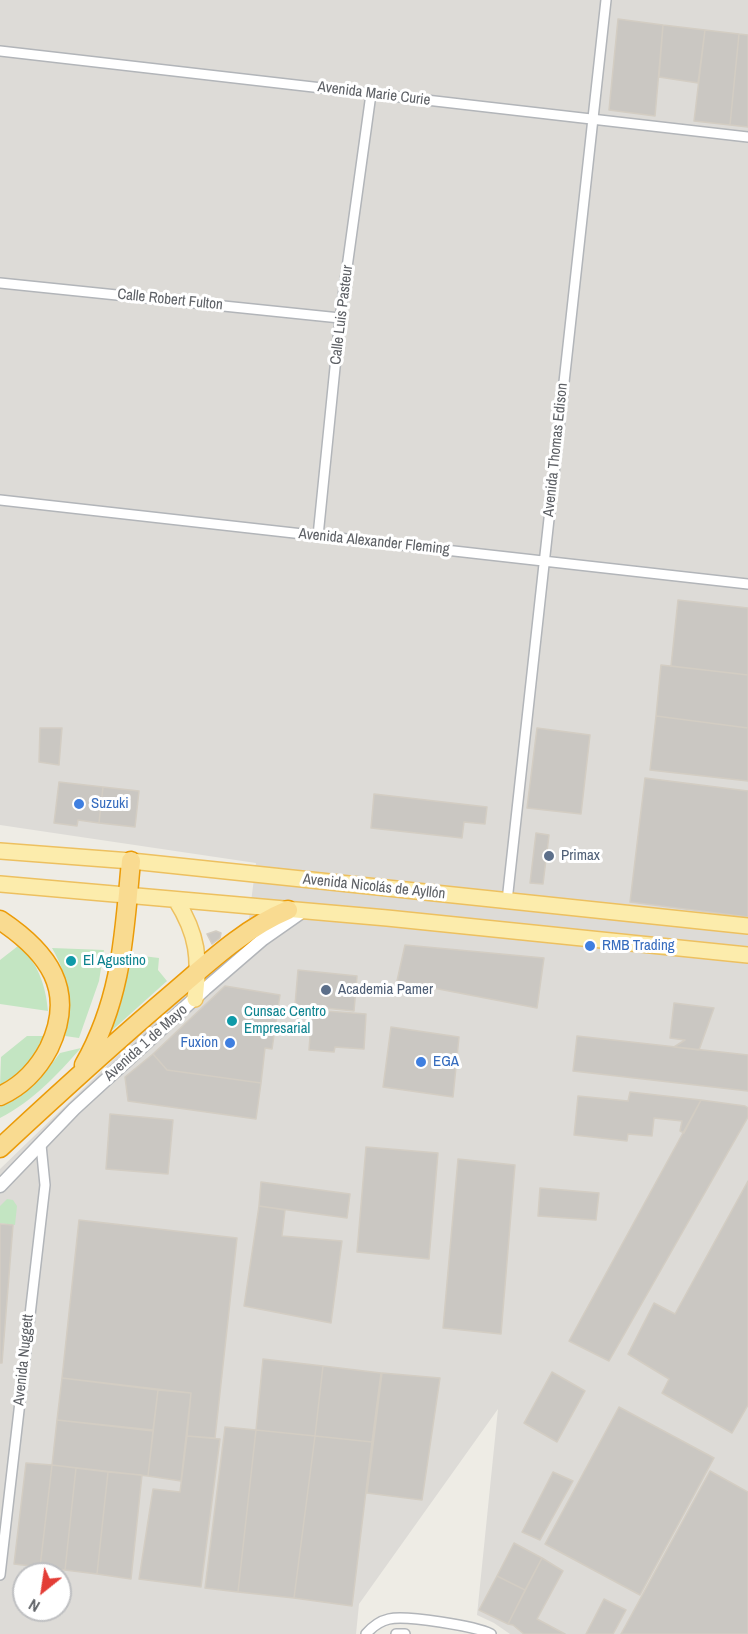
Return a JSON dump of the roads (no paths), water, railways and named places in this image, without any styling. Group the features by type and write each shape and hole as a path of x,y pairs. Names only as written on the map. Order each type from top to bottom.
{"highway":[{"path":"70,1083 94,1047 111,1006 120,965 131,861"},
{"path":"0,1148 70,1083 198,971 238,939 266,921 296,911"},
{"path":"0,921 27,940 42,956 55,980 60,1005 55,1033 41,1062 18,1086 0,1096"}],"main road":[{"name":"Avenida Nicolás de Ayllón","path":"0,851 131,861 748,926"},
{"name":"Avenida Nicolás de Ayllón","path":"0,884 387,918 748,955"},
{"path":"176,900 193,933 197,952 198,971 195,999"}],"street":[{"name":"Avenida Thomas Edison","path":"507,901 606,0"},
{"name":"Avenida Marie Curie","path":"0,51 748,137"},
{"name":"Calle Luis Pasteur","path":"318,536 340,318 371,94"},
{"name":"Calle Robert Fulton","path":"0,283 340,318"},
{"name":"Avenida Alexander Fleming","path":"0,500 748,584"},
{"name":"Avenida 1 de Mayo","path":"0,1186 74,1109 296,911"},
{"name":"Avenida Nuggett","path":"0,1575 45,1185 41,1144"},
{"path":"366,1634 374,1625 392,1618 471,1626 491,1634"},
{"path":"396,1634 405,1634"}],"place":[{"name":"Suzuki","path":"79,804"},
{"name":"Primax","path":"549,856"},
{"name":"RMB Trading","path":"590,946"},
{"name":"El Agustino","path":"71,961"},
{"name":"Academia Pamer","path":"326,990"},
{"name":"Cunsac Centro Empresarial","path":"232,1021"},
{"name":"Fuxion","path":"230,1043"},
{"name":"EGA","path":"421,1062"}]}
